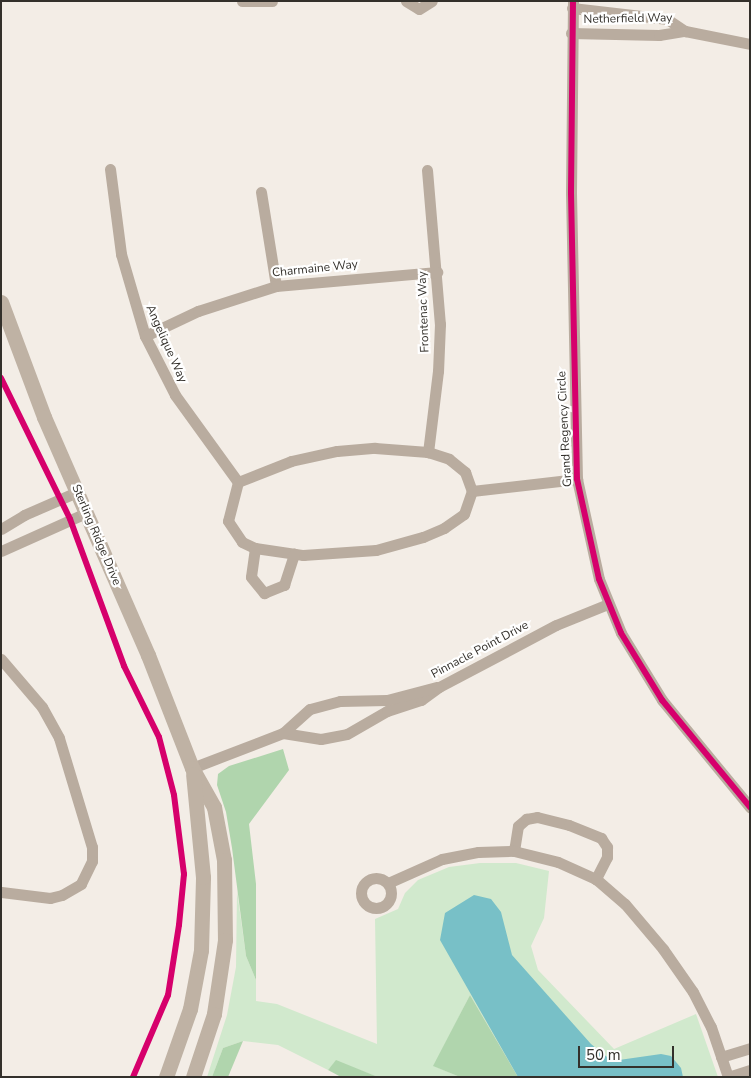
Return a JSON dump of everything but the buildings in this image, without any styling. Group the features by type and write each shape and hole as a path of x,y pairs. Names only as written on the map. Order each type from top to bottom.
{"street":[{"path":"242,1 272,1"},
{"path":"406,1 419,9 432,1"},
{"name":"Netherfield Way","path":"572,5 667,19 685,32"},
{"name":"Grand Regency Circle","path":"572,5 572,367 577,480 608,604 638,663 662,700 750,807"},
{"name":"Netherfield Way","path":"572,33 659,35 685,32 750,44"},
{"name":"Angelique Way","path":"110,168 121,254 145,336 174,396 238,482"},
{"name":"Frontenac Way","path":"426,170 437,272 439,350 428,452"},
{"path":"261,192 276,286"},
{"name":"Charmaine Way","path":"145,336 198,311 276,286 437,272"},
{"name":"Sterling Ridge Drive","path":"1,302 38,400 175,720 192,768 214,807 224,860 225,897 221,976 209,1031 193,1077"},
{"path":"375,448 428,452 449,459 465,472 472,491 464,514 444,528 424,537 376,550 328,555 294,554 255,548 242,542 228,521 238,482 291,461 337,451 375,448"},
{"path":"472,491 577,480"},
{"path":"1,529 24,515 77,492"},
{"path":"1,551 86,513"},
{"path":"255,548 251,577 264,593 284,585 294,554"},
{"name":"Pinnacle Point Drive","path":"283,733 321,739 347,734 365,722 421,700 439,687 556,625 608,604"},
{"path":"1,658 42,707 59,738 92,847 92,861 81,884 62,896 50,898 1,892"},
{"path":"192,768 283,733 310,710 340,701 387,700 439,687"},
{"path":"358,702 365,722"},
{"name":"Sterling Ridge Drive","path":"166,1077 190,1009 201,950 204,877 192,768"},
{"path":"514,851 518,826 526,819 537,817 569,825 601,838 607,847 607,857 596,879"},
{"path":"388,883 442,859 478,852 514,851 558,862 596,879 625,904 668,956 693,992 711,1027 728,1077 750,1070"},
{"path":"721,1057 750,1048"}],"green space":[{"path":"283,749 289,770 249,824 256,884 256,980 246,956 226,812 217,785 218,774 229,766"},
{"path":"480,863 516,863 549,871 544,918 531,946 538,970 614,1049 696,1014 718,1077 518,1077 470,995 434,1066 460,1077 378,1077 336,1061 328,1070 278,1045 243,1041 223,1048 212,1077 207,1077 227,1015 236,967 237,891 246,956 256,980 256,1001 277,1004 377,1044 375,919 398,909 405,893 418,880 449,867"},
{"path":"470,995 518,1077 460,1077 433,1066"},
{"path":"243,1041 228,1077 212,1077 223,1048"},
{"path":"336,1060 378,1077 341,1077 328,1070"}],"water":[{"path":"474,895 491,899 501,912 512,955 591,1044 612,1061 661,1054 671,1056 681,1068 683,1077 518,1077 440,940 445,913"}],"cycle path":[{"path":"573,1 571,193 577,479 599,579 621,633 662,700 750,807"},
{"path":"1,378 70,519 124,666 159,737 174,795 184,874 179,925 168,995 133,1077"}]}
